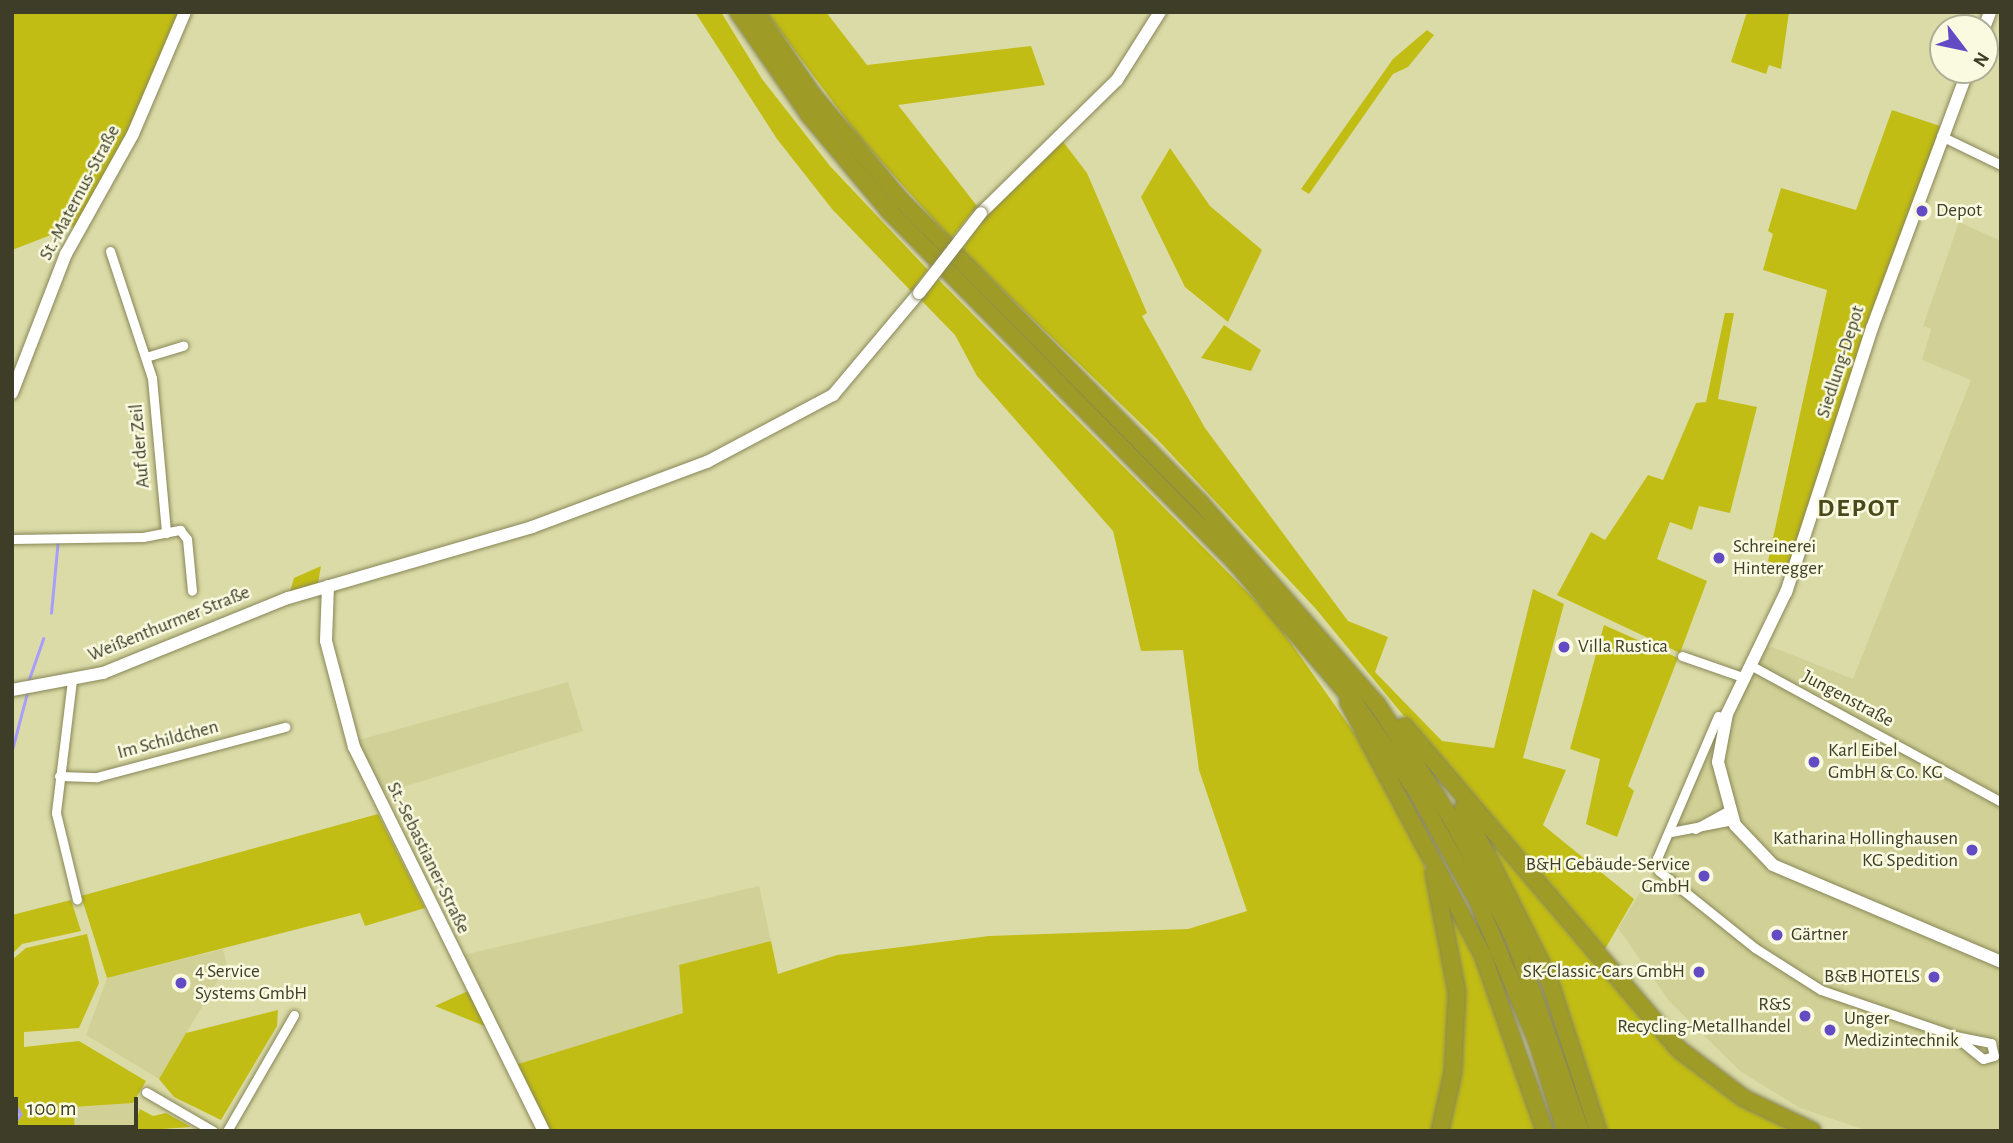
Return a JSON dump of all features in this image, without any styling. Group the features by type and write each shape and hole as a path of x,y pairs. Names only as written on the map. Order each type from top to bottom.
{"highway":[{"path":"738,12 826,137 910,235 1234,561 1346,678 1417,792 1478,902 1533,1029 1565,1131"},
{"path":"756,12 813,95 899,198 1200,502 1429,782 1492,893 1533,984 1581,1131"},
{"path":"1346,678 1383,699 1448,782 1679,1049 1744,1098 1813,1131"},
{"path":"1346,678 1355,722 1405,803 1483,955 1545,1131"},
{"path":"1448,782 1528,931 1598,1131"},
{"path":"1405,803 1437,879 1455,963 1457,1034 1440,1131"}],"street":[{"name":"St.-Maternus-Straße","path":"12,393 66,254 133,134 185,12"},
{"name":"Weißenthurmer Straße","path":"22,689 72,680 333,585 573,514 783,426 845,385 981,213 1125,70 1160,12"},
{"name":"Siedlung-Depot","path":"1731,815 1719,772 1720,738 1786,592 1941,136 1962,84"},
{"path":"1941,136 2001,165"},
{"name":"Auf der Zeil","path":"110,251 146,357 166,533"},
{"path":"146,357 183,346"},
{"path":"12,539 185,534 192,591"},
{"name":"St.-Sebastianer-Straße","path":"333,585 326,641 354,747 544,1131"},
{"name":"Jungenstraße","path":"1682,656 1749,672 2001,802"},
{"path":"72,680 60,776 58,831 77,900"},
{"path":"1718,716 1656,865 1663,875 1755,948 1821,990 1955,1036"},
{"name":"Im Schildchen","path":"60,776 97,777 285,727"},
{"path":"1671,832 1694,830 1731,815 1752,847 1780,870 2001,963"},
{"path":"227,1131 294,1015"},
{"path":"146,1092 214,1131"}],"shaded area":[{"path":"12,12 179,12 133,134 82,223 12,250"},
{"path":"695,12 721,12 762,79 830,166 928,270 911,291 832,209 777,139"},
{"path":"766,12 826,12 867,65 1031,46 1045,85 898,105 977,206 951,239 859,137"},
{"path":"1747,12 1789,12 1781,69 1769,65 1766,74 1731,62"},
{"path":"1427,30 1434,35 1408,67 1393,74 1309,194 1301,189 1393,59"},
{"path":"1892,110 1940,126 1790,569 1768,561 1827,290 1763,270 1773,234 1768,231 1781,188 1856,210"},
{"path":"1061,139 1087,173 1147,313 1142,316 1205,428 1348,621 1388,637 1375,672 1442,741 1494,748 1533,589 1564,604 1523,758 1566,770 1543,825 1634,899 1601,956 1316,609 1158,440 961,250 1000,198"},
{"path":"1170,148 1210,206 1262,250 1228,322 1185,287 1141,197"},
{"path":"1959,222 2001,241 2001,1131 1868,1131 1800,1108 1741,1072 1669,1001 1618,928 1662,858 1756,649 1772,647 1853,679 1971,380 1922,360 1931,329 1923,326"},
{"path":"938,279 1274,619 1367,751 1420,850 1439,911 1450,992 1447,1071 1434,1131 549,1131 515,1065 683,1013 679,965 771,941 778,974 837,955 989,936 1188,929 1247,911 1199,770 1183,650 1141,651 1113,531 977,376 955,335 921,300"},
{"path":"1725,313 1734,313 1718,399 1757,407 1730,513 1699,506 1692,530 1670,522 1657,559 1707,581 1680,653 1557,595 1591,532 1605,540 1648,475 1663,480 1696,403 1706,402"},
{"path":"1224,325 1261,350 1251,371 1201,358"},
{"path":"321,566 318,583 290,592 294,578"},
{"path":"1604,625 1678,658 1628,786 1634,791 1617,837 1586,824 1600,759 1570,749"},
{"path":"568,682 583,731 378,795 355,741"},
{"path":"378,814 425,908 365,926 360,913 107,978 81,896"},
{"path":"1487,836 1664,1043 1722,1092 1797,1131 1604,1131 1565,1004"},
{"path":"1444,884 1477,954 1542,1131 1444,1131 1458,1060"},
{"path":"759,886 771,941 679,965 684,1013 515,1065 459,956"},
{"path":"71,900 81,931 22,944 12,954 12,915"},
{"path":"87,934 99,983 79,1028 24,1032 24,1047 79,1041 146,1081 133,1103 73,1107 75,1131 12,1131 19,1115 12,1101 12,960 26,948"},
{"path":"223,949 227,965 159,1079 86,1035 107,978"},
{"path":"468,991 487,1027 435,1006"},
{"path":"278,1010 277,1026 221,1120 174,1097 159,1079 186,1033"},
{"path":"133,1103 140,1109 137,1130 75,1131 72,1107"},
{"path":"140,1109 153,1116 166,1113 191,1127 133,1131"}],"waterway":[{"path":"51,613 58,539"},
{"path":"28,682 43,639"},
{"path":"12,750 27,693"},
{"path":"12,1098 21,1114 12,1128"}],"place":[{"name":"Depot","path":"1922,211"},
{"name":"Schreinerei Hinteregger","path":"1719,558"},
{"name":"Villa Rustica","path":"1564,647"},
{"name":"Karl Eibel GmbH & Co. KG","path":"1814,762"},
{"name":"Katharina Hollinghausen KG Spedition","path":"1972,850"},
{"name":"B&H Gebäude-Service GmbH","path":"1704,876"},
{"name":"Gärtner","path":"1777,935"},
{"name":"SK-Classic-Cars GmbH","path":"1699,972"},
{"name":"B&B HOTELS","path":"1934,977"},
{"name":"4 Service Systems GmbH","path":"181,983"},
{"name":"R&S Recycling-Metallhandel","path":"1805,1016"},
{"name":"Unger Medizintechnik","path":"1830,1030"}],"district":[{"name":"DEPOT","path":"1859,509"}]}
